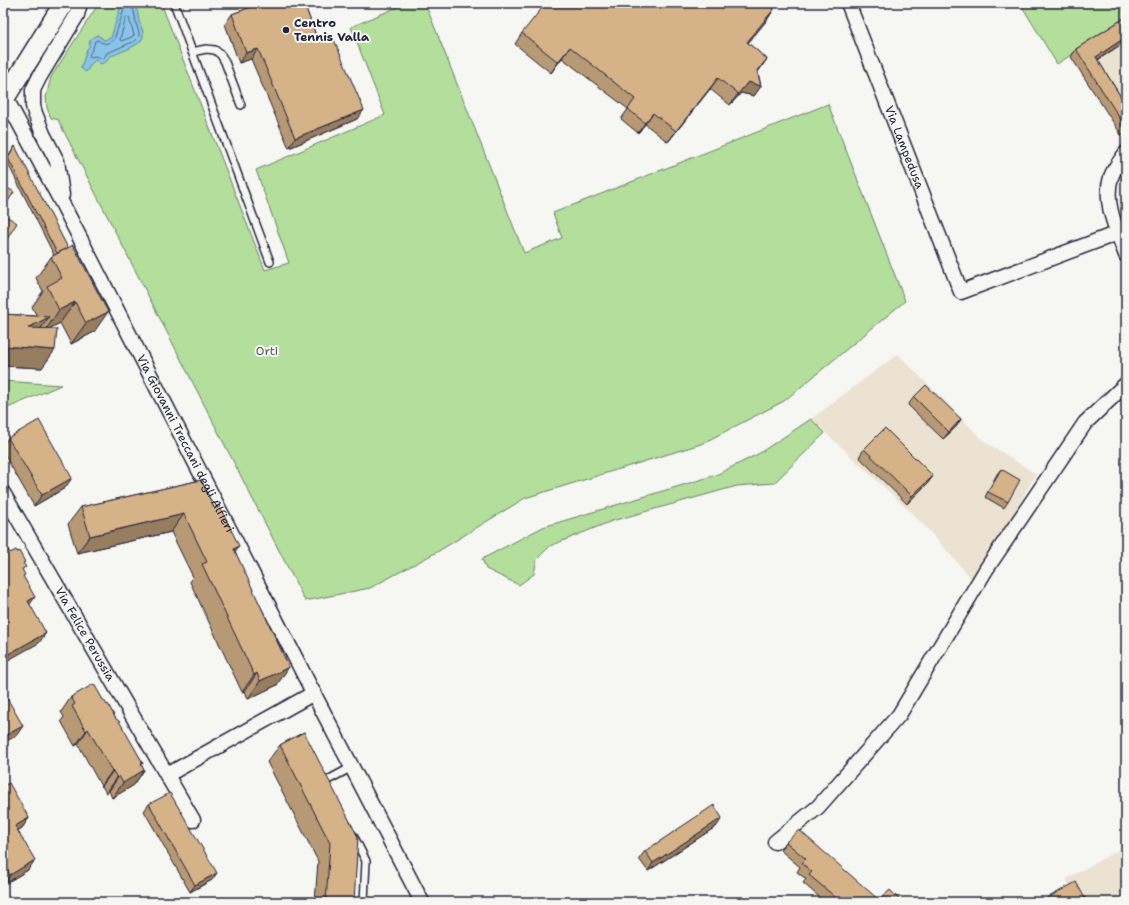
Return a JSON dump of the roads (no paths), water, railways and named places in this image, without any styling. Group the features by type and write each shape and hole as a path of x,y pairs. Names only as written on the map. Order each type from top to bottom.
{"main road":[{"path":"4,97 64,3"}],"street":[{"name":"Via Giovanni Treccani degli Alfieri","path":"63,205 57,161 37,121 32,98 36,83 77,15 80,3"},
{"name":"Via Lampedusa","path":"848,3 961,292 1118,233"},
{"name":"Via Giovanni Treccani degli Alfieri","path":"4,97 63,205 422,902"},
{"path":"1126,153 1112,176 1108,196 1112,216 1126,255"},
{"path":"775,842 818,808 899,715 987,568 1085,423 1126,384"},
{"name":"Via Felice Perussia","path":"3,493 192,820"},
{"path":"167,775 314,693"}],"lane":[{"path":"174,3 270,262"},
{"path":"192,52 206,49 215,50 221,55 242,105"},
{"path":"326,781 352,767"},
{"path":"350,828 366,861 364,902"}],"water":[{"path":"124,3 134,4 138,13 143,37 138,43 109,57 107,61 101,64 95,60 86,72 81,68 90,41 97,35 103,40 111,38 121,5"}],"place":[{"name":"Centro Tennis Valla","path":"286,30"}],"park label":[{"name":"Orti","path":"267,351"}]}
